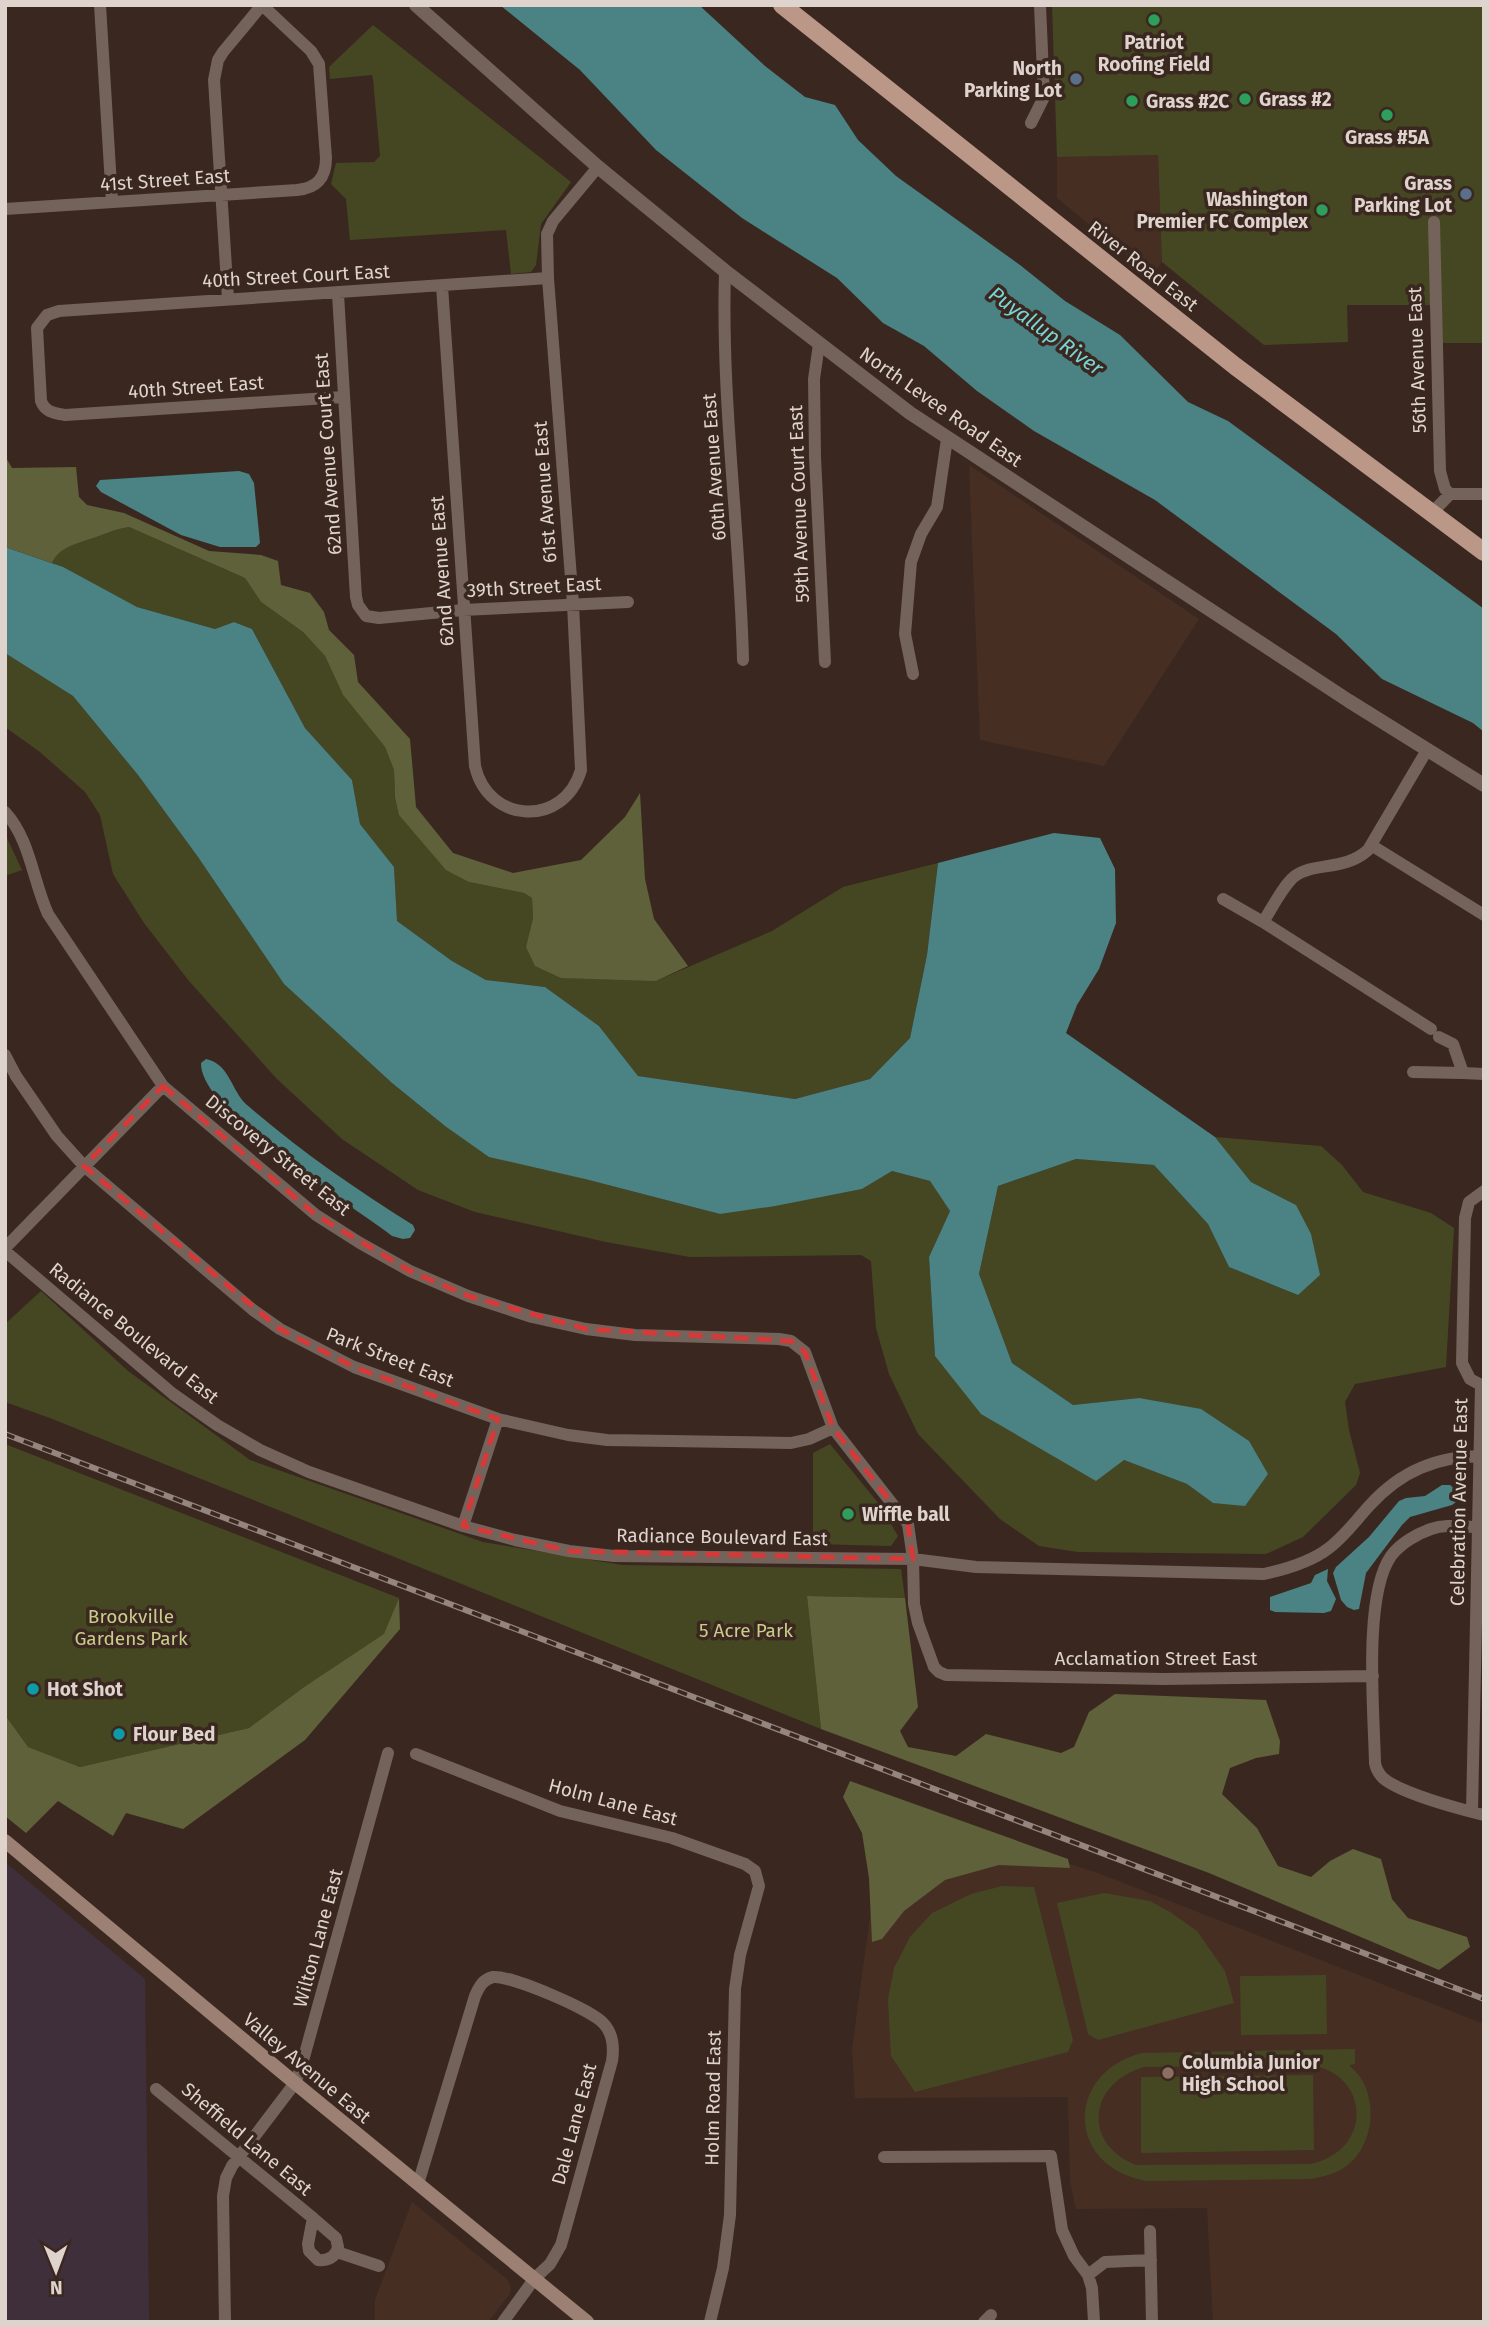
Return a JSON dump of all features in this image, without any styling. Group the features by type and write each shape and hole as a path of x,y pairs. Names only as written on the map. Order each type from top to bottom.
{"main road":[{"name":"River Road East","path":"782,5 1235,366 1484,552"},
{"name":"Valley Avenue East","path":"5,1841 587,2322"}],"street":[{"path":"100,5 112,202"},
{"path":"228,299 213,94 216,68 223,52 263,5"},
{"name":"41st Street East","path":"6,209 313,187 323,178 326,158 318,64 311,51 263,5"},
{"name":"North Levee Road East","path":"416,5 598,167 725,271 947,439 1484,785"},
{"path":"1031,123 1044,97 1040,5"},
{"name":"61st Avenue East","path":"539,811 551,808 567,796 581,770 573,604 548,278 548,234 554,221 598,167"},
{"path":"5,195 6,209"},
{"name":"56th Avenue East","path":"1434,222 1440,471 1445,489 1450,494"},
{"name":"60th Avenue East","path":"725,271 724,306 741,582 743,660"},
{"name":"40th Street Court East","path":"52,413 41,401 36,334 40,322 47,315 59,311 548,278"},
{"name":"62nd Avenue East","path":"442,286 477,778 482,788 496,802 516,810 539,811"},
{"name":"62nd Avenue Court East","path":"338,294 356,597 361,611"},
{"name":"59th Avenue Court East","path":"818,344 814,379 815,457 825,662"},
{"name":"40th Street East","path":"52,413 65,415 343,397"},
{"path":"913,674 905,634 911,562 921,534 937,507 947,439"},
{"path":"1431,514 1450,494 1484,494"},
{"name":"39th Street East","path":"361,611 379,618 463,610 628,602"},
{"path":"1264,922 1294,877 1303,872 1360,857 1371,845 1427,750"},
{"name":"Discovery Street East","path":"5,812 13,821 24,846 38,893 48,914 163,1086 316,1215 410,1271 468,1296 532,1317 586,1329 635,1335 791,1341 806,1352 833,1428"},
{"path":"1371,845 1484,915"},
{"path":"1223,899 1264,922 1453,1044 1463,1073"},
{"name":"Park Street East","path":"5,1055 57,1136 84,1166 253,1310 280,1329 354,1367 498,1419 607,1440 791,1443 809,1439 833,1428"},
{"path":"1413,1072 1484,1074"},
{"path":"5,1250 163,1086"},
{"name":"Celebration Avenue East","path":"1478,1813 1482,1385 1470,1379 1462,1363 1465,1218 1469,1202 1484,1191"},
{"name":"Radiance Boulevard East","path":"5,1250 173,1394 217,1425 260,1450 309,1472 463,1526 515,1541 569,1551 614,1556 913,1559 976,1567 1265,1574 1287,1569 1327,1550 1347,1534 1386,1488 1409,1471 1452,1457 1481,1456"},
{"path":"463,1526 498,1419"},
{"path":"833,1428 908,1524 913,1559"},
{"path":"1478,1813 1448,1806 1388,1781 1377,1771 1373,1676 1377,1592 1390,1558 1402,1545 1428,1530 1443,1526 1481,1527"},
{"name":"Acclamation Street East","path":"913,1559 914,1604 929,1658 939,1672 946,1675 1163,1679 1373,1676"},
{"name":"Wilton Lane East","path":"225,2322 224,2188 229,2171 295,2083 305,2056 388,1753"},
{"name":"Holm Lane East","path":"416,1754 560,1811 650,1832 709,1850 745,1864 757,1875"},
{"name":"Holm Road East","path":"710,2322 723,2268 730,2215 735,1989 740,1955 759,1886 757,1875"},
{"name":"Dale Lane East","path":"418,2184 475,1996 483,1983 491,1978 507,1978 585,2010 600,2019 611,2038 611,2066 561,2245 550,2264 535,2277"},
{"name":"Sheffield Lane East","path":"156,2088 313,2218 336,2238 338,2246 334,2256 324,2260 315,2258 310,2253 308,2244 313,2218"},
{"path":"884,2157 1051,2157 1062,2230 1070,2249 1088,2274 1094,2322"},
{"path":"918,2172 919,2159"},
{"path":"1150,2231 1152,2322"},
{"path":"337,2252 379,2266"},
{"path":"1088,2274 1105,2262 1151,2260"},
{"path":"503,2322 535,2277"}],"highlighted area":[{"path":"163,1086 316,1215 410,1271 468,1296 586,1329 791,1341 805,1352 833,1428 908,1524 913,1559 569,1551 463,1526 498,1419 354,1367 280,1329 84,1166"}],"shaded area":[{"path":"1158,155 1162,262 1152,276 1057,198 1057,157"},
{"path":"969,465 1199,619 1104,766 980,740"},
{"name":"Columbia Junior High School","path":"885,1805 1098,1873 1484,2024 1484,2322 1213,2322 1207,2208 1076,2209 1070,2182 1068,2097 855,2098 852,2049"},
{"path":"5,1862 145,1979 149,2322 5,2322"},
{"path":"412,2202 508,2280 511,2288 509,2295 488,2322 375,2322 375,2300"}],"green space":[{"name":"Washington Premier FC Complex","path":"1052,5 1484,5 1484,343 1442,343 1441,305 1347,305 1348,342 1264,345 1162,262 1158,155 1057,157"},
{"path":"373,25 571,182 541,224 536,265 531,272 511,274 506,230 350,240 346,199 331,184 336,163 374,162 380,156 373,79 372,75 330,79 329,67"},
{"path":"5,456 12,468 76,467 79,497 87,505 124,513 209,551 261,555 278,561 281,585 310,593 324,612 329,630 354,655 358,682 410,739 416,807 453,853 513,873 581,860 625,817 640,793 645,879 654,919 688,966 656,981 561,978 535,966 526,947 533,918 532,898 524,893 469,882 446,870 399,815 394,770 385,747 343,695 325,656 303,632 261,602 245,578 129,527 68,547 59,553 52,563 5,547"},
{"path":"129,527 245,578 261,602 303,632 325,656 343,695 385,747 394,770 395,797 469,882 524,893 532,898 533,918 526,948 656,981 772,931 843,887 938,863 927,955 910,1038 870,1079 795,1099 638,1076 599,1026 545,987 486,980 452,961 397,921 394,867 360,824 352,780 305,728 252,629 234,622 215,629 137,607 52,563 59,553 68,547"},
{"path":"5,653 73,696 138,775 198,857 284,984 392,1083 445,1126 585,1179 720,1214 862,1189 892,1171 930,1181 950,1211 929,1257 935,1356 1124,1460 1187,1484 1213,1503 1139,1398 1073,1405 1012,1363 979,1274 998,1186 1076,1159 1154,1165 1208,1224 1229,1267 1298,1295 1296,1205 1251,1182 1215,1137 1321,1146 1342,1165 1363,1192 1431,1213 1454,1228 1446,1367 1355,1384 1345,1402 1360,1473 1356,1485 1303,1537 1266,1554 1078,1552 1039,1546 1000,1519 918,1434 889,1374 876,1328 871,1261 861,1255 690,1257 606,1242 475,1212 418,1190 342,1139 277,1079 189,981 144,923 113,874 100,815 85,792 40,752 5,727"},
{"path":"5,834 22,870 5,876"},
{"name":"5 Acre Park","path":"41,1291 128,1371 250,1460 483,1542 622,1565 901,1569 905,1598 807,1596 821,1729 5,1402 5,1324"},
{"name":"Brookville Gardens Park","path":"5,1444 399,1598 385,1634 304,1687 249,1728 80,1767 27,1747 5,1715"},
{"path":"830,1444 879,1504 898,1536 891,1546 813,1544 813,1453"},
{"path":"807,1596 905,1598 918,1707 900,1731 908,1747 956,1756 986,1734 1061,1753 1074,1747 1089,1712 1115,1694 1266,1700 1280,1741 1279,1754 1256,1758 1230,1768 1222,1794 1257,1828 1278,1866 1311,1877 1330,1861 1353,1849 1381,1859 1392,1899 1408,1918 1467,1937 1470,1947 1439,1970 1209,1873 821,1729"},
{"path":"399,1598 400,1629 305,1740 183,1829 126,1813 113,1836 58,1801 26,1833 5,1816 5,1715 28,1747 80,1767 249,1728 304,1687 384,1634"},
{"path":"850,1781 1068,1859 1070,1868 999,1865 945,1880 904,1911 882,1939 872,1942 869,1878 862,1833 843,1797"},
{"path":"1002,1886 1034,1887 1073,2040 1068,2052 915,2092 891,2056 888,1999 894,1968 910,1937 932,1913 971,1894"},
{"path":"1104,1893 1150,1901 1197,1931 1225,1971 1234,2003 1098,2040 1088,2034 1057,1903"},
{"path":"1326,1975 1327,2034 1241,2035 1240,1976"},
{"path":"1355,2049 1355,2064 1349,2065 1366,2088 1371,2114 1366,2139 1352,2161 1342,2169 1310,2179 1147,2181 1120,2173 1101,2158 1089,2140 1085,2120 1088,2099 1098,2080 1116,2064 1142,2053","holes":["1311,2065 1331,2072 1345,2083 1354,2097 1357,2113 1354,2130 1345,2144 1331,2156 1310,2164 1136,2165 1118,2155 1106,2143 1100,2129 1099,2114 1103,2099 1112,2086 1126,2075 1144,2067"]},
{"path":"1313,2075 1314,2150 1141,2153 1141,2077"}],"water":[{"name":"Puyallup River","path":"500,5 699,5 765,66 805,97 835,105 858,140 896,176 1020,265 1065,301 1120,335 1188,402 1228,421 1484,609 1484,732 1473,723 1382,679 1336,634 1155,500 1034,431 977,391 924,346 883,323 837,278 742,218 656,150 580,70"},
{"path":"239,471 249,474 254,483 260,543 256,547 220,547 181,535 101,492 96,486 100,480"},
{"path":"5,547 63,567 137,607 215,629 234,622 252,629 305,728 352,780 360,824 394,867 397,921 452,961 486,980 545,987 599,1026 638,1076 795,1099 870,1079 910,1038 927,955 938,863 1054,833 1100,838 1115,869 1116,923 1099,969 1077,1005 1066,1033 1215,1137 1251,1182 1296,1205 1311,1234 1320,1275 1298,1295 1229,1267 1208,1224 1154,1165 1076,1159 998,1186 979,1274 1012,1363 1073,1405 1139,1398 1201,1409 1249,1441 1268,1474 1245,1506 1213,1503 1187,1484 1124,1460 1096,1481 981,1414 935,1356 929,1257 950,1211 930,1181 892,1171 862,1189 720,1214 489,1157 445,1126 392,1083 284,984 198,857 138,775 73,696 5,653"},
{"path":"206,1059 220,1066 247,1105 267,1122 327,1168 413,1225 415,1230 410,1238 392,1236 250,1132 207,1084 201,1063"},
{"path":"1442,1485 1450,1485 1455,1489 1456,1502 1410,1517 1366,1573 1359,1609 1347,1607 1341,1600 1333,1573 1336,1567 1369,1537 1399,1501 1425,1496"},
{"path":"1328,1569 1327,1581 1336,1599 1331,1611 1324,1613 1270,1610 1270,1597 1311,1583 1315,1575"}],"railway":[{"path":"5,1434 1484,1999"}],"place":[{"name":"Patriot Roofing Field","path":"1154,20"},
{"name":"North Parking Lot","path":"1076,79"},
{"name":"Grass #2","path":"1245,99"},
{"name":"Grass #2C","path":"1132,101"},
{"name":"Grass #5A","path":"1387,115"},
{"name":"Grass Parking Lot","path":"1466,194"},
{"name":"Washington Premier FC Complex","path":"1322,210"},
{"name":"Wiffle ball","path":"848,1514"},
{"name":"Hot Shot","path":"33,1689"},
{"name":"Flour Bed","path":"119,1734"},
{"name":"Columbia Junior High School","path":"1168,2073"}]}
